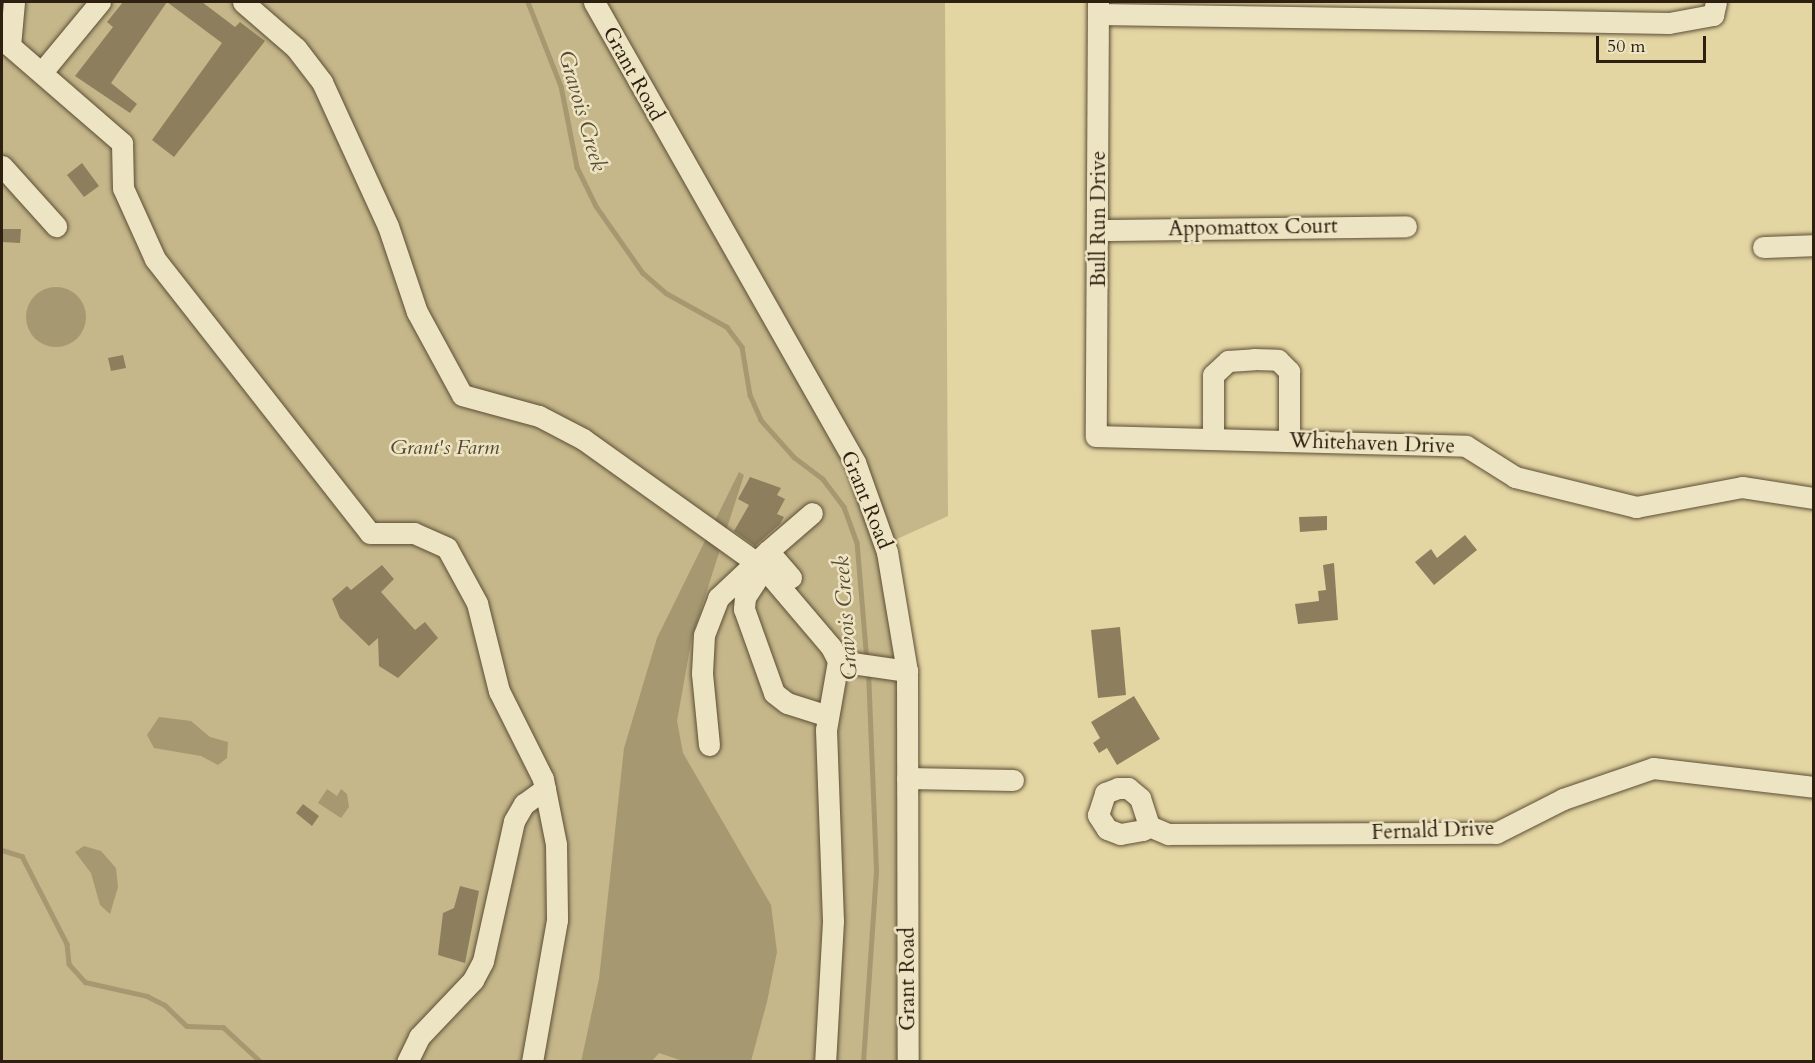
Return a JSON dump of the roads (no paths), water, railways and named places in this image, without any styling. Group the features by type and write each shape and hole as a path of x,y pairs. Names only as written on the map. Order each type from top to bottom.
{"street":[{"path":"14,2 6,43 122,142 123,188 155,259 370,533 414,533 447,548 477,603 499,691 529,742 545,789 556,844 556,920 532,1062"},
{"path":"42,72 100,2"},
{"path":"243,2 296,48 322,82 388,226 417,312 462,395 539,416 583,439 732,545 762,560 842,659 907,672"},
{"name":"Grant Road","path":"594,2 855,462 896,582 907,672 908,1062"},
{"path":"1098,8 1669,23 1715,8"},
{"name":"Bull Run Drive","path":"1096,436 1100,230 1098,8"},
{"path":"2,166 56,226"},
{"name":"Appomattox Court","path":"1100,230 1406,226"},
{"path":"1763,247 1814,245"},
{"path":"1213,440 1213,375 1228,361 1254,359 1278,360 1289,371 1289,441"},
{"name":"Whitehaven Drive","path":"1096,436 1466,446 1515,477 1636,507 1742,487 1814,498"},
{"path":"709,745 702,673 704,635 718,598 732,588 812,513"},
{"path":"762,560 745,597 744,609 774,693 787,703 828,716"},
{"path":"825,1062 833,921 828,716 842,659"},
{"name":"Fernald Drive","path":"1149,826 1168,834 1496,833 1563,799 1653,768 1814,787"},
{"path":"907,778 1013,780"},
{"path":"407,1062 419,1037 473,980 483,961 514,821 524,804 545,789"}],"waterway":[{"name":"Gravois Creek","path":"528,2 561,86 577,167 596,206 643,273 666,293 727,327 742,347 750,395 761,420 794,457 823,479 844,507 857,542 867,660"},
{"name":"Gravois Creek","path":"863,1062 876,870 868,671"},
{"path":"2,850 22,856 67,944 69,964 85,982 147,996 165,1005 187,1026 223,1027 261,1062"}],"park label":[{"name":"Grant's Farm","path":"445,448"}]}
